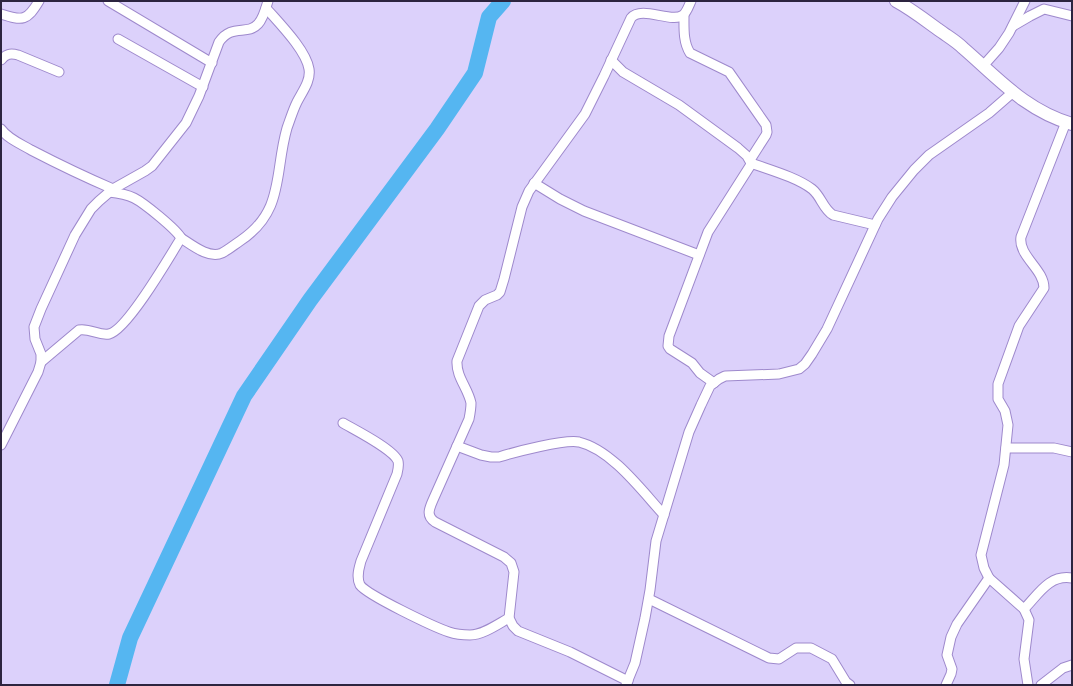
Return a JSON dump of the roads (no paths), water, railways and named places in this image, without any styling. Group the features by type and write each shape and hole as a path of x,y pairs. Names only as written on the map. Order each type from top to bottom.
{"main road":[{"path":"902,2 962,47 1012,93 1054,119 1069,123"}],"street":[{"path":"1,14 16,18 27,17 39,1"},
{"path":"108,1 212,63"},
{"path":"691,1 684,15 684,39 687,48 690,53 729,72 766,125 767,132 750,161 750,166 708,232 698,255 669,336 668,346 692,362 700,373 714,383"},
{"path":"983,66 999,48 1026,1"},
{"path":"1,445 35,378 41,362 41,354 35,339 34,327 75,235 91,209 111,190 152,166 186,123 203,87 219,42 224,35 235,30 249,29 256,26 259,23 267,4"},
{"path":"1,129 5,134 47,158 111,190 139,201 181,238 211,254 222,253 244,238 257,226 274,200 287,128 309,74 306,60 302,52 267,4"},
{"path":"1013,26 1044,9 1072,16"},
{"path":"684,15 678,17 635,14 628,21 599,87 579,123 529,191 522,207 500,292 497,295 485,300 479,306 457,361 456,367 458,376 469,397 471,411 469,419 428,513 431,519 435,522 511,562 514,572 509,618 513,626 518,631 570,652 627,683 635,663 649,599 656,541 689,432 701,405 714,383 725,376 779,374 798,369 805,364 827,329 875,225 892,196 921,162 989,113 1012,93"},
{"path":"118,40 203,87"},
{"path":"1,60 11,53 59,72"},
{"path":"611,60 627,74 679,105 738,148 750,161 790,178 813,190 829,213 875,225"},
{"path":"1028,685 1024,659 1029,620 1024,610 989,578 982,561 982,547 1002,472 1006,448 1008,425 1007,417 998,399 998,384 1019,326 1044,288 1044,283 1040,275 1022,248 1020,243 1021,237 1069,123"},
{"path":"534,183 560,199 584,211 698,255"},
{"path":"41,362 79,330 85,329 110,334 120,328 142,299 181,238"},
{"path":"343,423 391,452 397,460 398,466 397,474 362,561 358,575 360,586 375,597 433,626 450,632 470,635 476,634 509,618"},
{"path":"457,446 490,457 499,457 559,443 580,443 596,450 617,463 664,515"},
{"path":"1006,448 1054,448 1072,452"},
{"path":"1024,610 1051,581 1064,577 1072,578"},
{"path":"946,685 952,669 948,655 957,624 989,578"},
{"path":"649,599 769,658 779,659 796,648 811,648 832,659 846,682 850,685"},
{"path":"1041,685 1063,668 1072,665"}],"waterway":[{"path":"117,685 130,638 244,396 310,300 437,129 475,73 489,17 503,1"}]}
